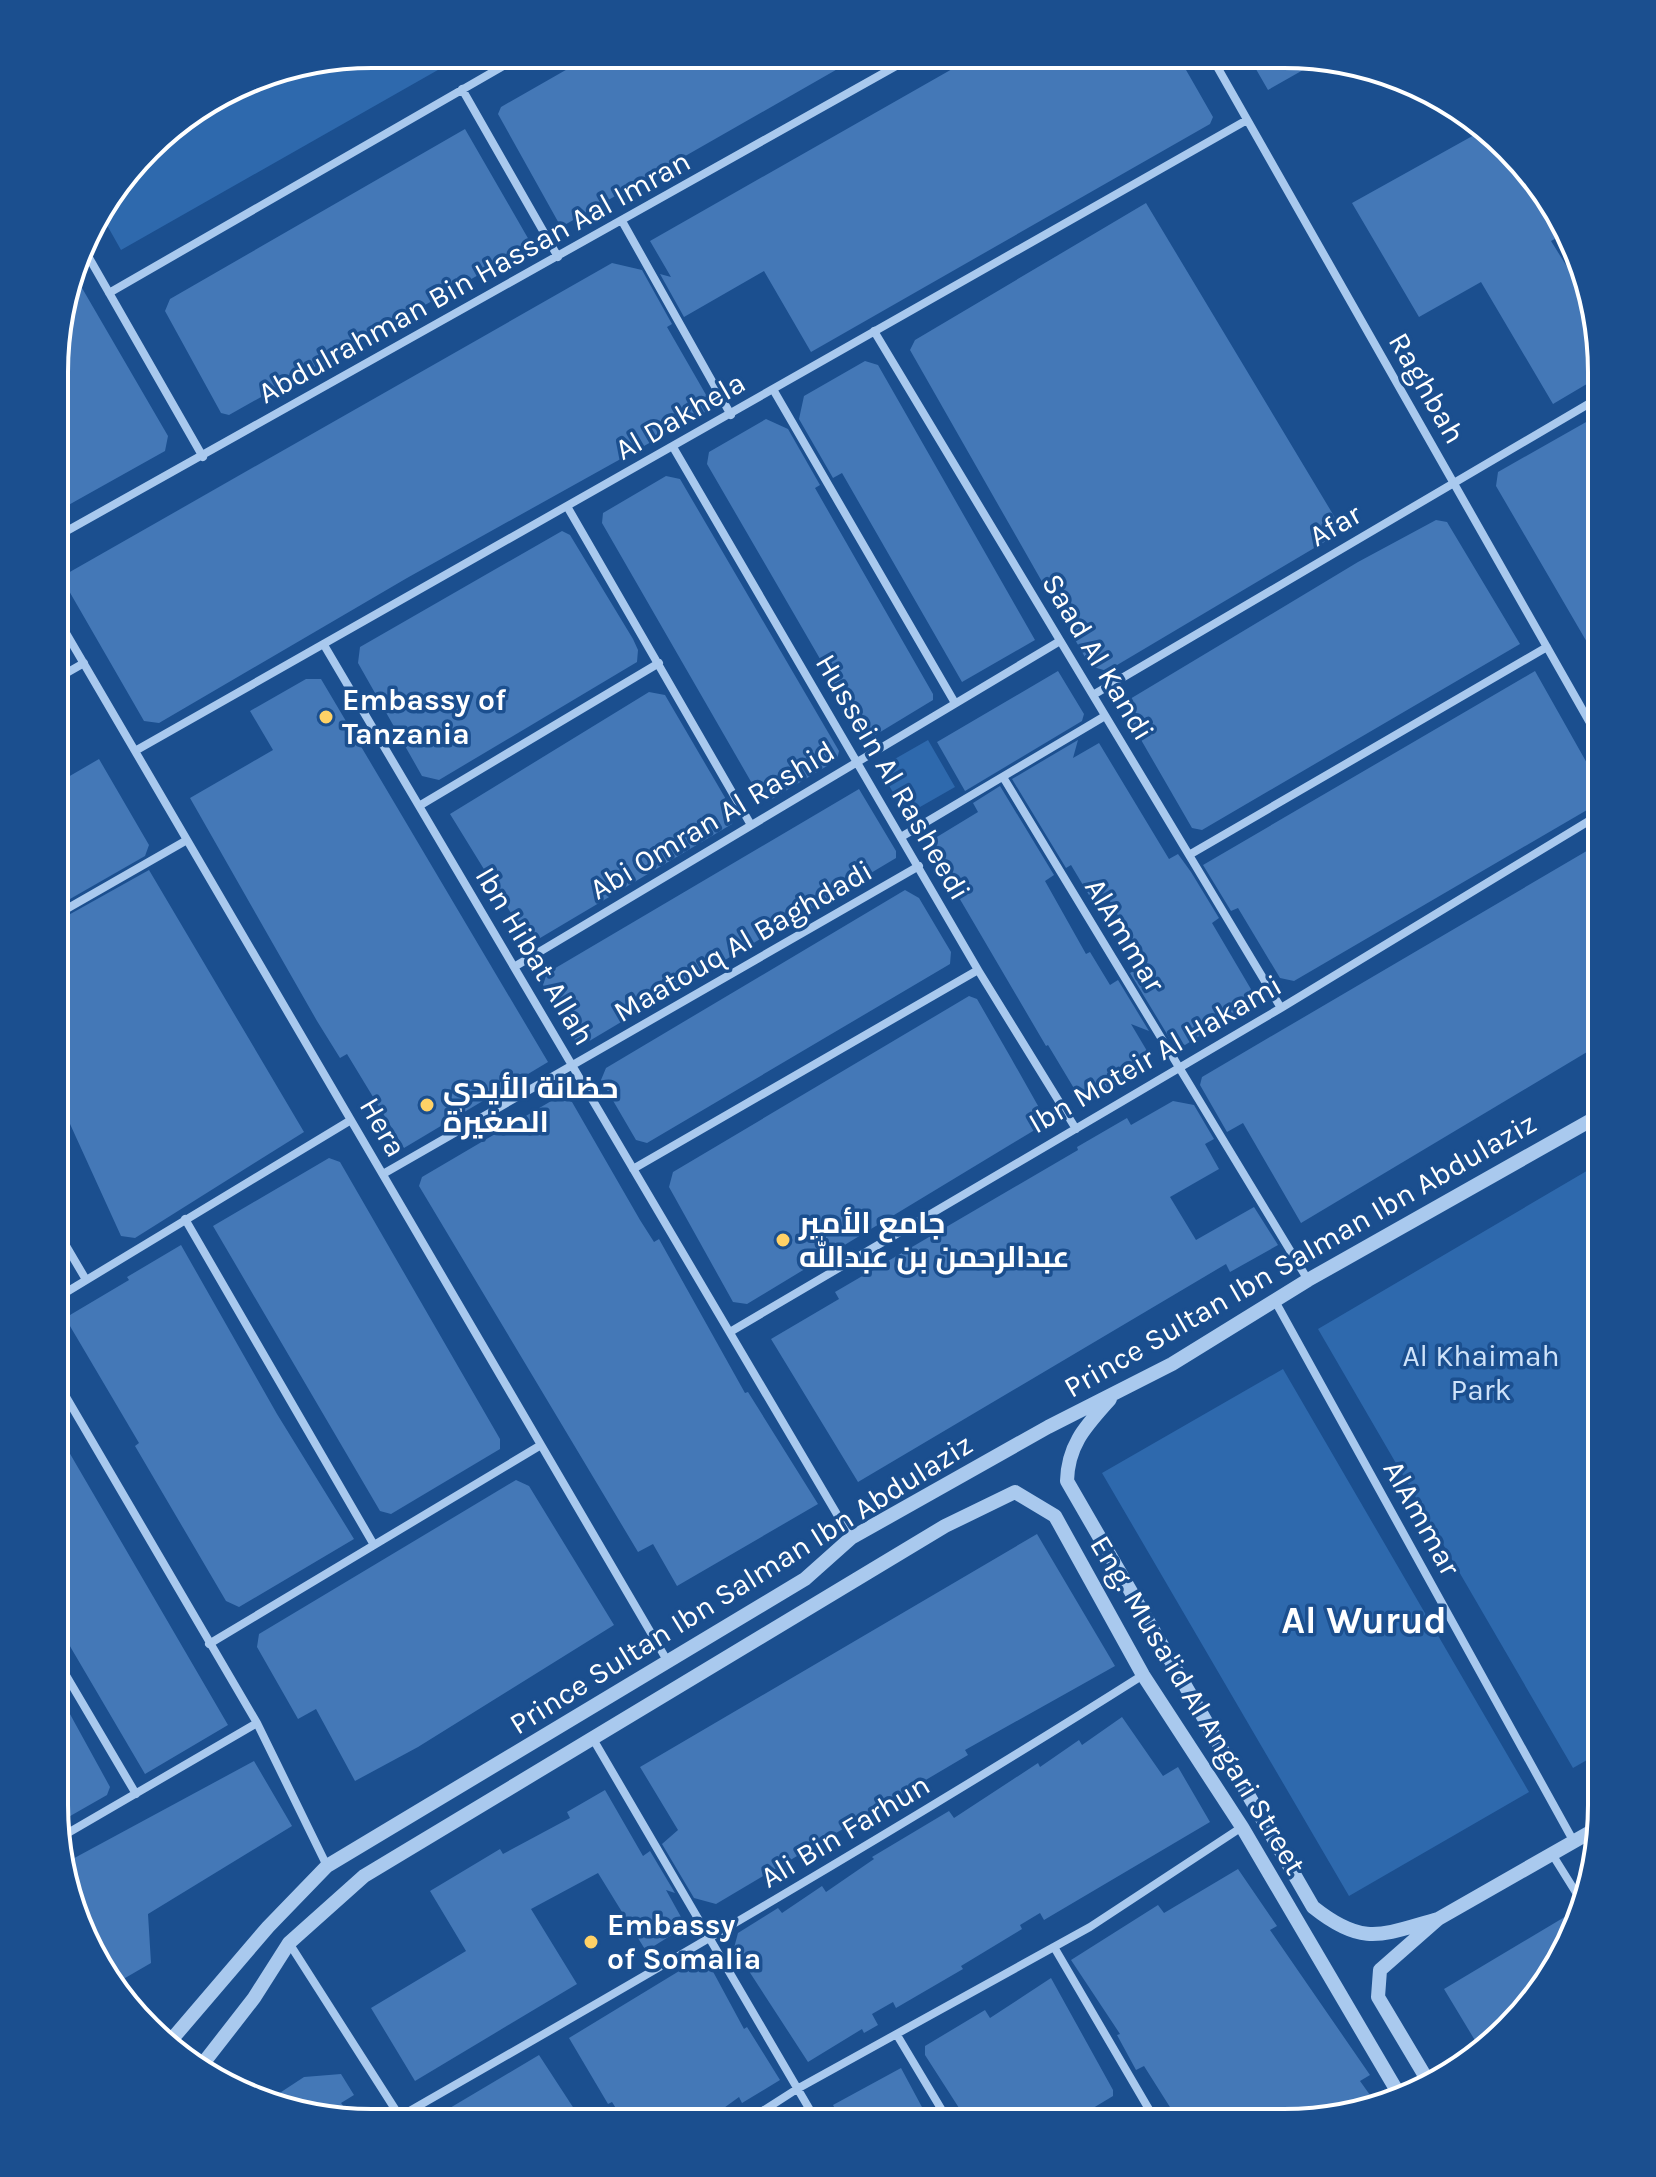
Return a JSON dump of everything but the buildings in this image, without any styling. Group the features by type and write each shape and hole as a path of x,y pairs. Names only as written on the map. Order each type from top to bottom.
{"street":[{"path":"109,293 500,68"},
{"name":"Abdulrahman Bin Hassan Aal Imran","path":"68,530 622,221 883,68"},
{"name":"Raghbah","path":"1218,68 1588,719"},
{"path":"462,89 558,257"},
{"name":"Al Dakhela","path":"135,751 1247,120"},
{"path":"622,221 731,415"},
{"path":"90,259 203,457"},
{"name":"Saad Al Kandi","path":"874,331 1281,1008"},
{"path":"774,391 955,703"},
{"name":"Afar","path":"1093,695 1588,404"},
{"name":"Hussein Al Rasheedi","path":"673,447 978,970 1076,1129"},
{"path":"568,508 751,825"},
{"name":"Hera","path":"68,636 668,1662"},
{"name":"Abi Omran Al Rashid","path":"514,967 1060,641"},
{"name":"Ibn Hibat Allah","path":"324,645 851,1538"},
{"path":"1189,855 1547,647"},
{"path":"68,672 84,663"},
{"path":"419,806 659,663"},
{"name":"Maatouq Al Baghdadi","path":"901,837 1105,716"},
{"name":"AlAmmar","path":"1003,777 1308,1280"},
{"name":"Ibn Moteir Al Hakami","path":"730,1332 1281,1008 1588,822"},
{"path":"68,908 187,840"},
{"name":"Maatouq Al Baghdadi","path":"383,1174 919,866"},
{"path":"633,1169 978,970"},
{"path":"68,1290 351,1120"},
{"name":"Prince Sultan Ibn Salman Ibn Abdulaziz","path":"175,2036 268,1927 327,1866 805,1579 851,1538 1117,1390 1172,1364 1308,1280 1588,1122"},
{"path":"185,1219 374,1545"},
{"path":"68,1249 85,1278"},
{"name":"AlAmmar","path":"1275,1301 1574,1842"},
{"path":"1117,1390 1087,1425 1068,1457 1067,1481 1313,1907 1339,1928 1379,1936 1438,1919"},
{"path":"68,1400 257,1723 327,1866"},
{"path":"209,1644 541,1445"},
{"name":"Prince Sultan Ibn Salman Ibn Abdulaziz","path":"206,2060 254,1998 289,1943 364,1876 945,1526 1015,1492 1055,1516"},
{"name":"Eng. Musa'id Al Angari Street","path":"1055,1516 1143,1675 1242,1827 1395,2088"},
{"path":"805,1579 815,1596 825,1598"},
{"path":"763,1604 773,1603 777,1608 779,1626"},
{"name":"Ali Bin Farhun","path":"418,2109 985,1776 1143,1675"},
{"path":"68,1679 136,1794"},
{"path":"70,1832 257,1723"},
{"path":"593,1739 809,2109"},
{"path":"766,2109 1054,1947 1242,1827"},
{"path":"1424,2075 1378,1997 1380,1970 1438,1919 1586,1835"},
{"path":"1552,1854 1576,1892"},
{"path":"289,1943 396,2109"},
{"path":"1054,1947 1149,2109"},
{"path":"897,2035 941,2109"}],"green space":[{"path":"372,68 441,68 121,250 107,224 119,203 143,172 172,143 220,109 274,84 313,74"},
{"path":"928,740 955,787 906,815 879,768"},
{"name":"Al Khaimah Park","path":"1588,1170 1588,1759 1573,1768 1318,1329"},
{"path":"1283,1369 1529,1792 1349,1896 1102,1473"}],"place":[{"name":"Embassy of Tanzania","path":"326,717"},
{"name":"حضانة الأيدي الصغيرة","path":"427,1105"},
{"name":"جامع الأمير عبدالرحمن بن عبدالله","path":"783,1240"},
{"name":"Embassy of Somalia","path":"591,1942"}],"district":[{"name":"Al Wurud","path":"1364,1620"}]}
